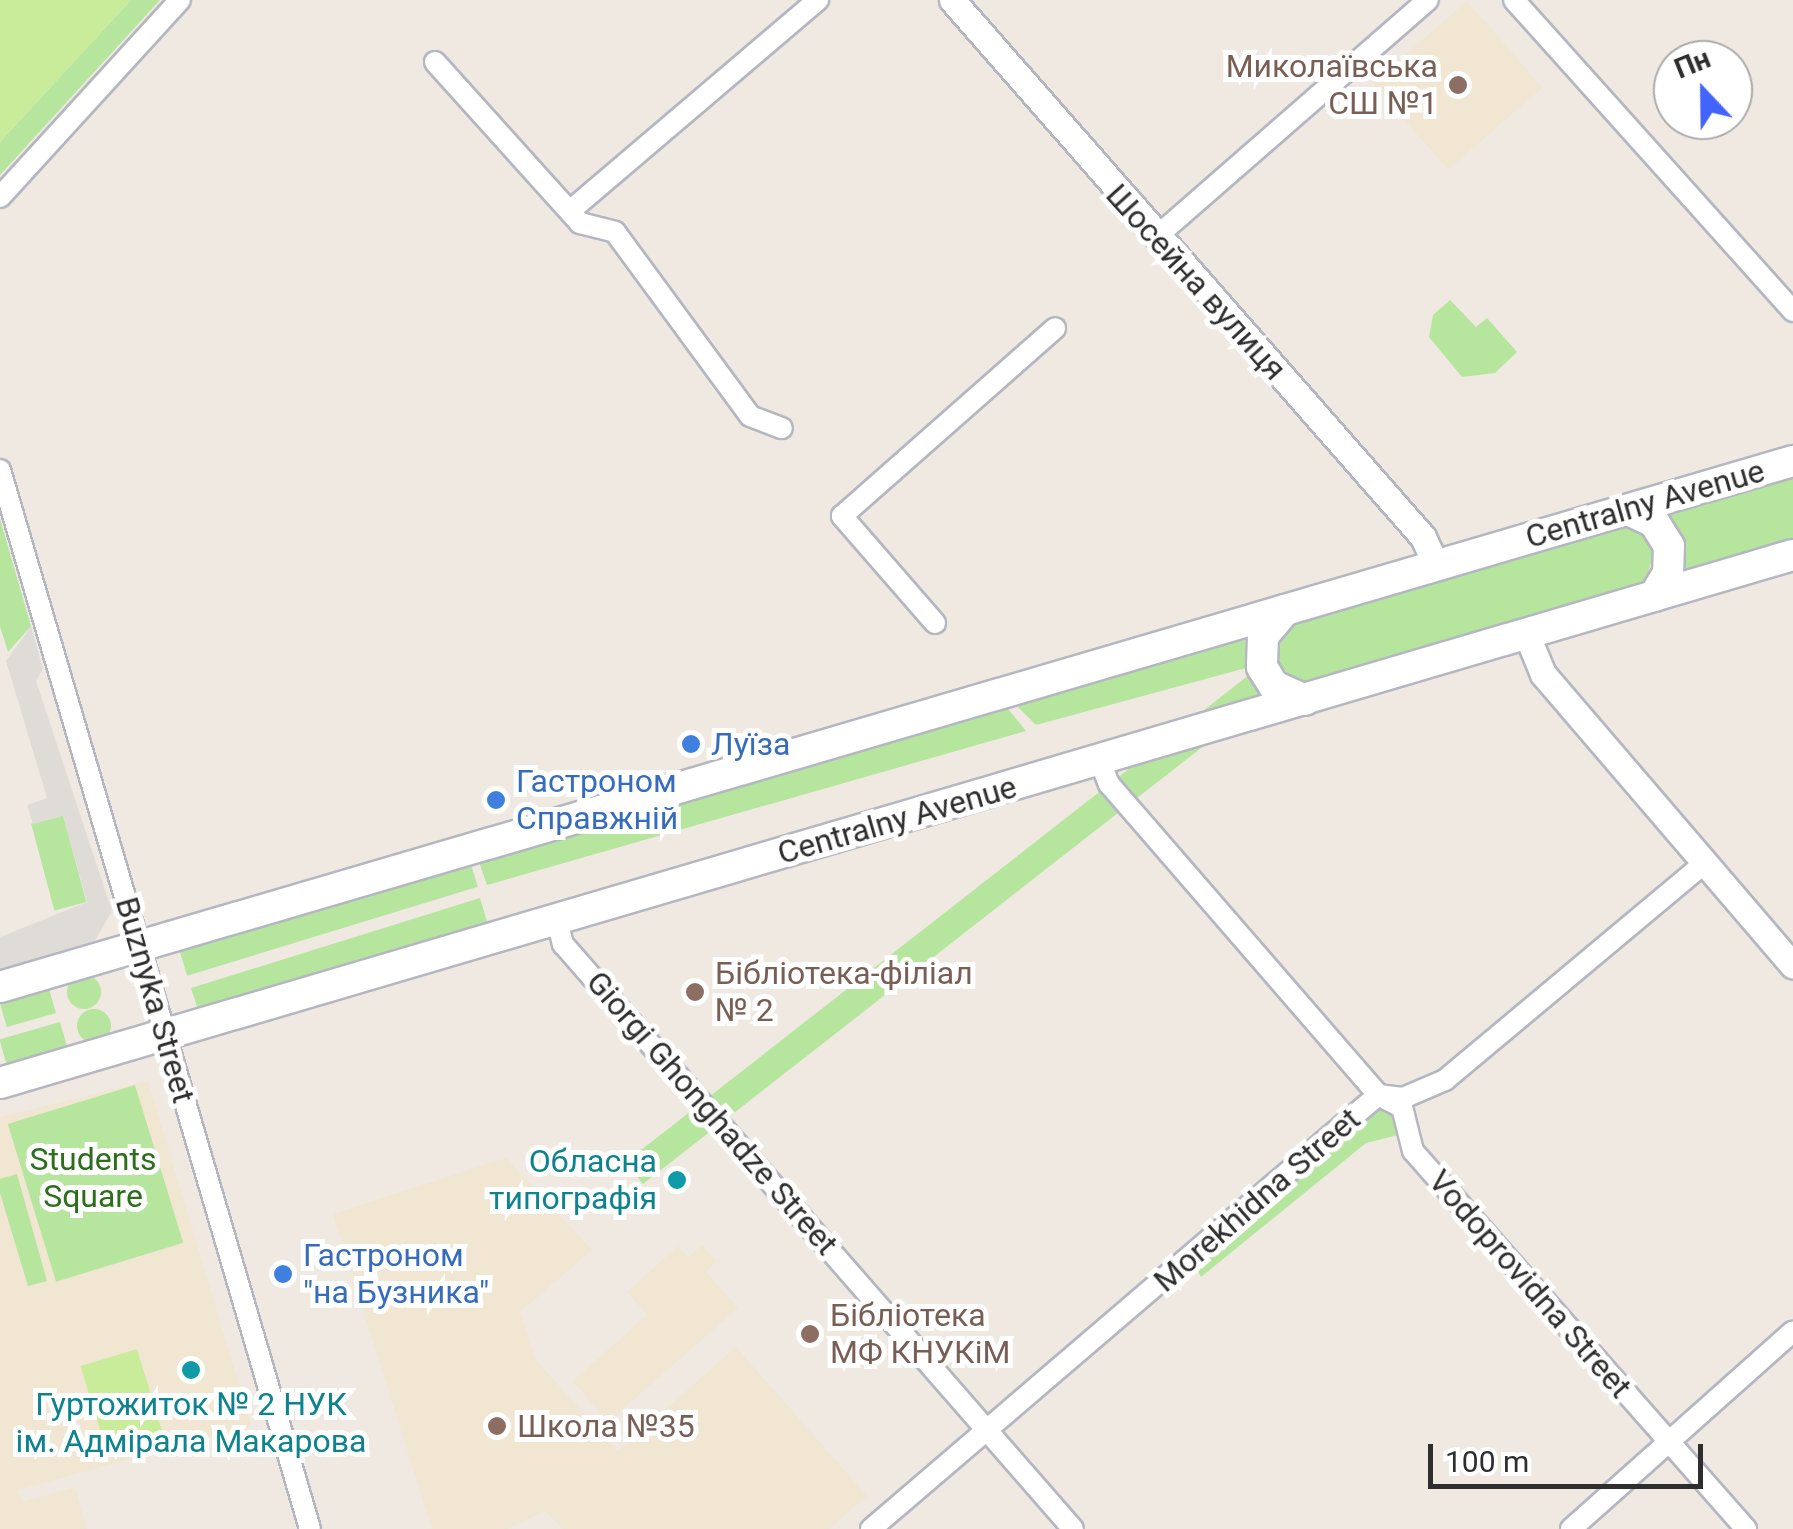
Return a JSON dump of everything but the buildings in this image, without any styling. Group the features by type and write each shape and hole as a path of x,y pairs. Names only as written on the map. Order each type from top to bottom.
{"main road":[{"name":"Centralny Avenue","path":"0,987 1793,461"},
{"path":"1628,510 1654,522 1668,546 1668,573 1654,596"},
{"name":"Centralny Avenue","path":"0,1082 1793,555"},
{"path":"1285,610 1263,636 1262,666 1274,686 1305,700"}],"street":[{"path":"0,197 180,0"},
{"path":"570,211 818,0"},
{"name":"Шосейна вулиця","path":"952,0 1156,238 1423,537 1436,565"},
{"path":"1156,238 1428,0"},
{"path":"1514,0 1793,311"},
{"path":"435,62 570,211 615,232 750,416 782,428"},
{"path":"935,623 842,516 1055,328"},
{"name":"Buznyka Street","path":"0,470 310,1529"},
{"path":"1527,635 1543,674 1793,966"},
{"name":"Vodoprovidna Street","path":"1100,761 1108,784 1378,1096 1402,1107 1413,1151 1746,1529"},
{"name":"Morekhidna Street","path":"870,1529 1378,1096 1403,1098 1445,1080 1703,864"},
{"name":"Giorgi Ghonghadze Street","path":"556,920 563,944 1072,1529"},
{"path":"1571,1529 1793,1331"}],"shaded area":[{"name":"Миколаївська СШ №1","path":"1467,1 1542,88 1448,170 1373,83"},
{"path":"31,626 43,669 36,681 112,911 93,944 0,974 0,937 87,902 63,816 33,824 27,805 47,798 6,661"},
{"path":"148,1081 251,1425 18,1490 22,1502 75,1487 87,1529 0,1529 0,1117"},
{"name":"Школа №35","path":"506,1158 592,1250 520,1312 535,1359 618,1451 736,1347 867,1496 829,1529 563,1529 545,1511 507,1529 432,1529 333,1214"},
{"path":"702,1245 717,1261 706,1272 738,1308 608,1422 573,1381 647,1315 627,1292 678,1246 688,1258"}],"green space":[{"path":"0,0 131,0 0,142"},
{"path":"131,0 160,0 0,175 0,142"},
{"path":"1450,300 1476,327 1487,318 1517,352 1495,373 1462,377 1429,337 1433,315"},
{"path":"1793,473 1793,541 1686,573 1666,511"},
{"path":"0,519 31,626 8,652 0,626"},
{"path":"1619,524 1645,533 1655,551 1644,584 1313,684 1298,683 1276,661 1285,625"},
{"path":"1245,634 1246,668 1036,725 1013,702"},
{"path":"1249,675 1266,697 643,1184 626,1162"},
{"path":"1004,704 1026,731 487,885 478,859"},
{"path":"63,815 86,902 54,910 31,824"},
{"path":"470,861 478,887 187,976 179,950"},
{"path":"480,898 488,925 198,1010 191,988"},
{"path":"84,975 96,980 101,992 96,1004 84,1009 72,1004 67,992 72,980"},
{"path":"49,989 56,1013 7,1027 0,1003"},
{"path":"94,1009 106,1014 111,1026 106,1038 94,1043 82,1038 77,1026 82,1014"},
{"path":"60,1022 67,1047 7,1064 0,1039"},
{"name":"Students Square","path":"135,1085 183,1243 56,1282 8,1124"},
{"path":"1391,1106 1406,1133 1366,1143 1201,1277 1196,1267 1375,1109"},
{"path":"17,1174 47,1281 28,1286 0,1193 0,1179"},
{"path":"137,1349 162,1432 106,1449 81,1366"}],"place":[{"name":"Миколаївська СШ №1","path":"1458,85"},
{"name":"Луїза","path":"691,744"},
{"name":"Гастроном Справжній","path":"496,800"},
{"name":"Бібліотека-філіал № 2","path":"695,992"},
{"name":"Обласна типографія","path":"677,1180"},
{"name":"Гастроном \"на Бузника\"","path":"283,1274"},
{"name":"Бібліотека МФ КНУКіМ","path":"810,1334"},
{"name":"Гуртожиток № 2 НУК ім. Адмірала Макарова","path":"191,1370"},
{"name":"Школа №35","path":"497,1426"}]}
